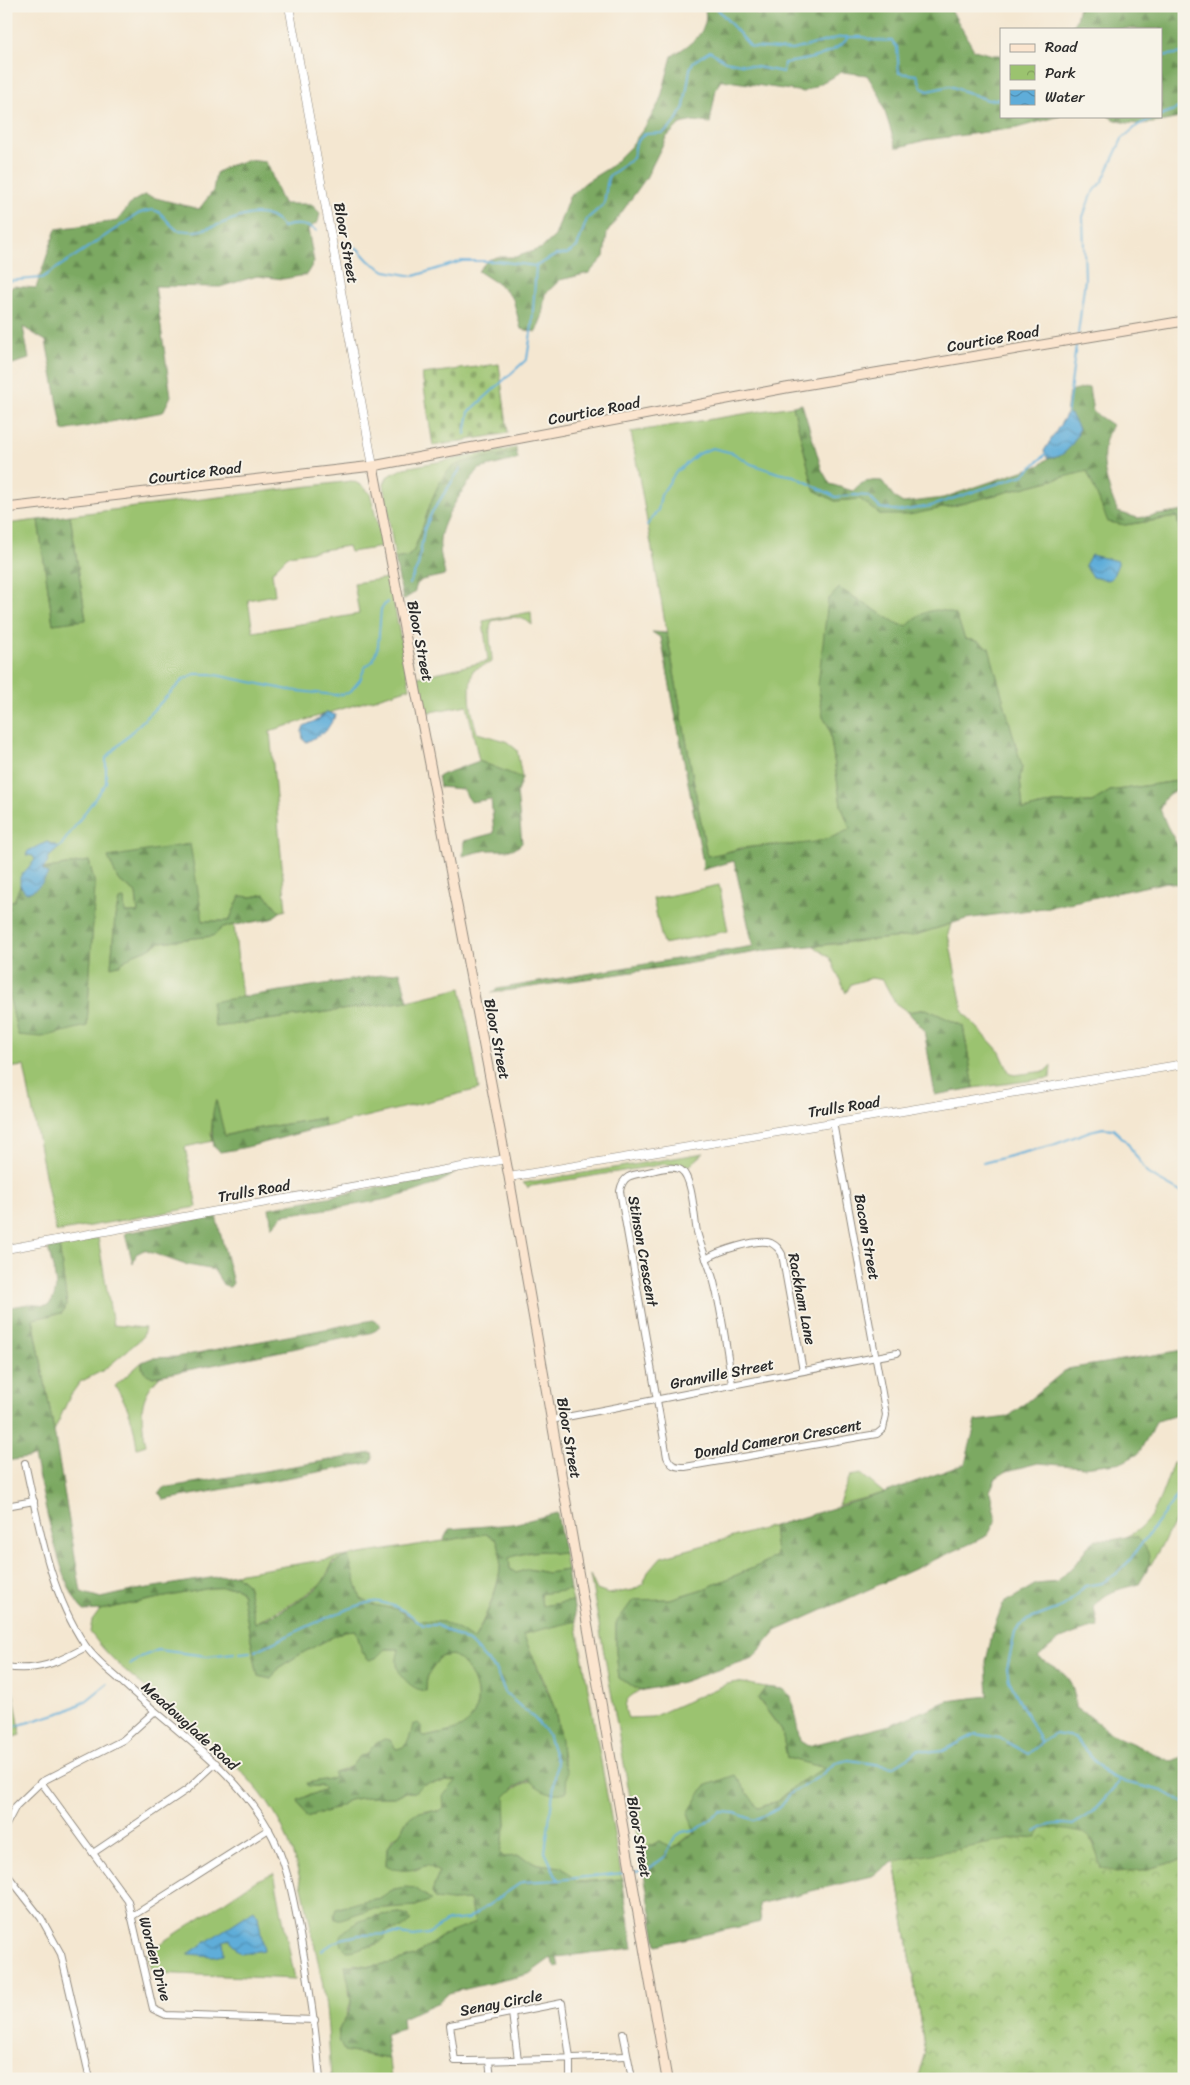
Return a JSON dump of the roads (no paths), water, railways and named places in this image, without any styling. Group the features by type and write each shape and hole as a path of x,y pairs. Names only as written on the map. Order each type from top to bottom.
{"main road":[{"name":"Courtice Road","path":"6,508 373,466 786,388 1184,322"},
{"name":"Bloor Street","path":"373,466 506,1159 667,2079"}],"street":[{"name":"Bloor Street","path":"289,6 373,466"},
{"name":"Trulls Road","path":"509,1177 1184,1064"},
{"name":"Bacon Street","path":"833,1122 875,1357"},
{"name":"Trulls Road","path":"6,1249 506,1159"},
{"name":"Stinson Crescent","path":"656,1399 620,1191 622,1182 626,1177 672,1168 680,1170 685,1174 689,1183 697,1230 719,1302 732,1384"},
{"name":"Rackham Lane","path":"706,1259 726,1249 762,1242 769,1243 778,1248 782,1254 803,1371"},
{"name":"Granville Street","path":"551,1420 732,1384 898,1354"},
{"name":"Donald Cameron Crescent","path":"656,1399 667,1457 670,1464 676,1467 685,1468 865,1437 876,1434 883,1429 886,1422 875,1357"},
{"name":"Meadowglade Road","path":"25,1463 56,1590 67,1615 86,1647 154,1712 216,1763 237,1785 269,1829 282,1859 293,1897 315,2020 320,2079"},
{"path":"6,1506 34,1502"},
{"path":"6,1667 31,1669 58,1662 86,1647"},
{"path":"6,1825 16,1806 41,1782 123,1740 154,1712"},
{"path":"92,1853 188,1789 216,1763"},
{"name":"Worden Drive","path":"41,1782 128,1901 153,2009 166,2015 315,2020"},
{"path":"131,1917 269,1829"},
{"path":"6,1873 41,1918 62,1954 90,2079"},
{"name":"Senay Circle","path":"570,2058 489,2061 455,2060 450,2025 562,2003 570,2058 570,2079"},
{"path":"512,2013 518,2060"},
{"path":"623,2033 631,2073"},
{"path":"570,2058 627,2056"},
{"path":"489,2061 491,2079"}],"water":[{"path":"1071,414 1079,429 1075,440 1064,453 1054,458 1048,458 1044,451 1066,415"},
{"path":"1091,555 1118,561 1112,578 1107,580 1092,577 1085,565"},
{"path":"327,712 336,715 326,731 307,742 303,740 302,731 304,726 317,720"},
{"path":"47,842 60,847 49,857 47,864 42,869 48,874 44,881 26,893 20,885 20,877 35,860 33,856 26,855 28,851"},
{"path":"254,1910 258,1916 264,1950 241,1954 236,1950 230,1939 223,1941 224,1954 213,1956 188,1954"}],"waterway":[{"path":"715,6 751,47 793,50 841,37 863,37 872,40 892,41 897,47 899,73 917,75 922,88 928,91 950,86 988,100 1000,99"},
{"path":"352,246 358,249 369,261 385,271 414,276 462,261 497,261 536,266 556,255 567,254 577,247 587,219 604,204 608,177 633,158 636,143 644,134 663,133 674,124 684,107 690,69 693,62 710,51 725,61 783,72 784,63 827,53 849,37"},
{"path":"1162,56 1184,53"},
{"path":"1162,115 1184,106"},
{"path":"1078,334 1085,279 1083,217 1090,197 1103,180 1122,139 1138,125 1154,118"},
{"path":"6,281 42,278 138,214 152,210 160,213 177,230 196,231 207,229 252,214 274,218 283,227 301,225 317,231"},
{"path":"465,434 469,412 527,359 532,326 536,266"},
{"path":"1067,416 1076,345"},
{"path":"647,525 658,510 661,495 676,472 698,454 712,448 733,453 751,464 794,476 836,497 868,496 880,508 901,511 931,506 1023,475 1047,453"},
{"path":"409,584 418,566 424,530 432,512 461,468"},
{"path":"60,847 106,783 106,758 183,680 195,674 211,674 289,690 335,695 349,693 360,680 365,667 373,661 378,646 381,609 387,602"},
{"path":"983,1163 1053,1145 1090,1131 1103,1128 1113,1129 1126,1141 1148,1174 1184,1194"},
{"path":"1041,1743 1009,1680 1007,1669 1015,1632 1025,1621 1057,1609 1069,1602 1085,1586 1102,1583 1116,1574 1129,1561 1184,1486"},
{"path":"255,1651 354,1607 379,1602 403,1610 423,1625 437,1625 470,1643 495,1669 506,1694 535,1719 548,1735 557,1762 545,1852 558,1880"},
{"path":"130,1665 141,1657 158,1650 207,1656 234,1653"},
{"path":"240,1653 250,1652"},
{"path":"6,1729 66,1711 86,1701 107,1684"},
{"path":"634,1872 647,1870 666,1856 675,1837 682,1832 698,1829 721,1812 735,1813 754,1820 778,1809 790,1794 820,1776 835,1763 849,1760 893,1767 919,1749 933,1752 943,1751 976,1734 1000,1738 1028,1754 1055,1734 1074,1737 1105,1773 1120,1781 1163,1791 1184,1803"},
{"path":"1036,1832 1054,1824 1073,1825 1092,1812 1120,1781"},
{"path":"322,1950 341,1939 359,1935 398,1934 414,1936 428,1934 447,1921 468,1919 522,1882 623,1873"}]}
